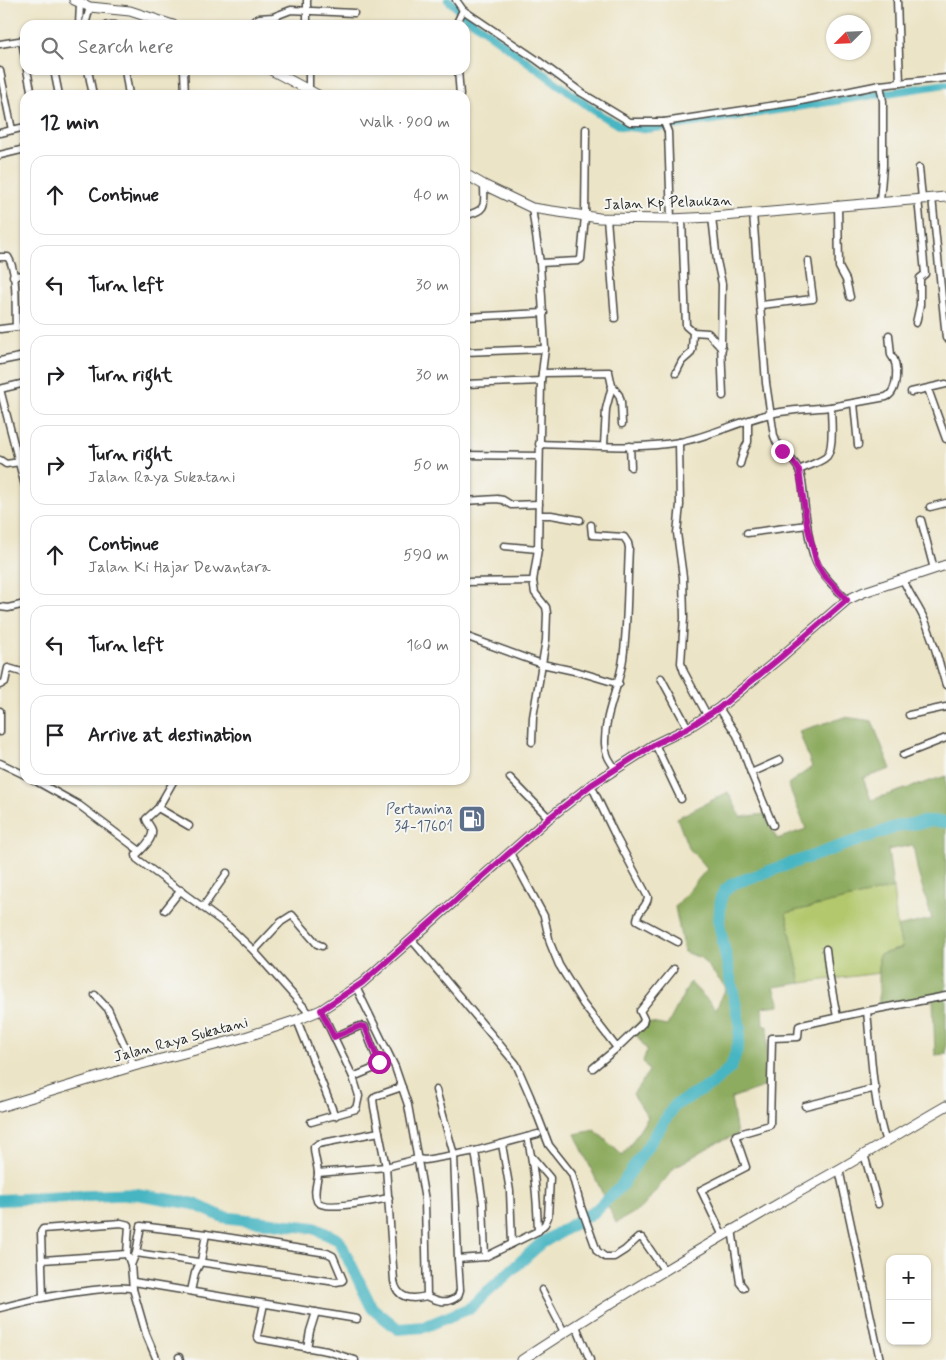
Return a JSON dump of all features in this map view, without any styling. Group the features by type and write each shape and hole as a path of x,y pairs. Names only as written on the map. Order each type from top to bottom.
{"street":[{"path":"307,0 307,20"},
{"path":"456,0 460,16"},
{"path":"897,0 900,83"},
{"path":"79,20 77,2 90,7 130,12 156,20"},
{"path":"86,20 90,7"},
{"path":"256,20 273,17 291,10 354,12"},
{"path":"470,22 537,60 582,93 625,120 633,122 664,123 900,83 946,78"},
{"path":"0,44 20,41"},
{"path":"0,71 12,130"},
{"path":"28,75 31,90"},
{"path":"55,75 58,90"},
{"path":"89,75 92,90"},
{"path":"125,75 128,90"},
{"path":"184,75 185,90"},
{"path":"280,75 308,90"},
{"path":"311,75 313,90"},
{"path":"458,75 460,90"},
{"path":"880,87 882,99 883,166 880,202"},
{"path":"664,123 668,132 671,219"},
{"path":"0,133 20,128"},
{"path":"540,263 581,260 585,216 586,129"},
{"path":"0,155 20,150"},
{"path":"916,323 920,305 920,278 925,274 919,168"},
{"name":"Jalan Kp Pelaukan","path":"470,177 532,208 607,218 671,219 712,217 946,197"},
{"path":"470,214 482,209 484,204 484,185"},
{"path":"932,198 946,335"},
{"path":"838,205 840,267 846,280 850,297"},
{"path":"532,208 540,263 545,349 541,381 538,549 533,581 536,596 546,607 547,613 546,640 533,717 532,742"},
{"path":"753,213 766,383 774,436 777,445 799,470 807,525 820,570 847,600"},
{"path":"712,217 717,262 722,284 723,396"},
{"path":"607,218 616,318"},
{"path":"682,218 686,322 688,328 693,332 708,333 722,349"},
{"path":"0,257 8,257 10,260 13,276 16,327"},
{"path":"761,304 813,299 808,261"},
{"path":"13,276 20,275"},
{"path":"470,317 544,313"},
{"path":"0,329 20,327"},
{"path":"676,373 682,361 692,350 693,332"},
{"path":"539,444 630,446 679,442 772,414 831,407 886,397 894,390 896,366 894,357 891,355 889,335"},
{"path":"470,352 545,349"},
{"path":"0,361 20,357"},
{"path":"542,373 609,372 612,386 619,395 621,402 622,424"},
{"path":"470,384 541,381"},
{"path":"0,460 6,464 20,462 0,389 20,384"},
{"path":"911,392 946,384"},
{"path":"604,445 606,409 612,386"},
{"path":"928,389 946,439"},
{"path":"854,402 858,444"},
{"path":"799,470 825,459 829,455 831,448 831,407"},
{"path":"740,464 748,442 748,421"},
{"path":"679,442 680,505 677,533 683,577 684,618 681,663 707,715"},
{"path":"630,446 631,467"},
{"path":"470,455 539,456"},
{"path":"470,501 504,500 511,505 539,504"},
{"path":"930,508 946,503"},
{"path":"539,515 580,520"},
{"path":"921,520 934,569"},
{"path":"591,525 592,535 624,537 628,542 624,657 619,684 610,703 606,731 606,752 615,768"},
{"path":"746,533 807,525"},
{"path":"504,546 538,549"},
{"name":"Jalan Raya Sukatani","path":"0,1107 134,1066 242,1038 321,1010 359,985 549,818 591,785 615,768 655,744 688,728 719,708 847,600 864,592 946,565"},
{"path":"903,579 911,598 926,621 946,684"},
{"path":"470,582 533,581"},
{"path":"0,606 8,608 20,605"},
{"path":"470,638 542,664 579,672 619,684"},
{"path":"0,685 4,682 8,668 20,672"},
{"path":"662,678 688,728"},
{"path":"909,715 946,707"},
{"path":"719,708 737,736 773,825"},
{"path":"0,711 0,732"},
{"path":"903,755 946,738"},
{"path":"655,744 681,799"},
{"path":"751,773 780,760"},
{"path":"0,763 20,773"},
{"path":"510,778 549,818"},
{"path":"43,785 79,804 140,851"},
{"path":"171,785 158,808 146,819 152,830 151,835 144,847 136,855 137,859 228,926 254,951 310,1014"},
{"path":"591,785 648,897 648,902 637,920 678,942"},
{"path":"158,808 190,826"},
{"path":"510,853 544,916 550,943 559,965 583,1004 617,1048"},
{"path":"203,907 227,873"},
{"path":"165,910 181,890"},
{"path":"254,951 281,922 292,915 317,944 322,946"},
{"path":"412,940 516,1064 549,1145 572,1174 581,1207 597,1251 608,1258 614,1257 638,1238 642,1238 664,1270"},
{"path":"826,949 828,974 837,1017"},
{"path":"594,1068 643,1023 644,1019 640,1011 674,970"},
{"path":"359,985 395,1067 408,1105 425,1200 427,1296"},
{"path":"95,995 108,1009 134,1066"},
{"path":"722,1234 701,1190 746,1167 736,1135 770,1125 772,1038 798,1036 800,1025 946,996"},
{"path":"312,1122 356,1110 358,1108 359,1096 353,1077 321,1010"},
{"path":"867,1011 882,1131 886,1142"},
{"path":"297,1020 335,1116"},
{"path":"334,1037 360,1026 365,1027 379,1064 377,1067 353,1077"},
{"path":"402,1087 374,1097 374,1107 386,1167 395,1289 404,1297 419,1298 427,1296 438,1301 447,1302 458,1296 460,1290 454,1155 436,1090"},
{"path":"805,1106 876,1088"},
{"path":"522,1360 722,1234 840,1169 946,1106"},
{"path":"379,1132 316,1145 314,1149 318,1174 315,1193 318,1202 322,1206 335,1206 389,1198"},
{"path":"318,1174 386,1167 417,1159 424,1160 454,1155 538,1134"},
{"path":"527,1137 533,1158 537,1192 538,1231"},
{"path":"502,1144 510,1191 512,1243"},
{"path":"475,1151 483,1203 485,1257"},
{"path":"864,1154 878,1204"},
{"path":"458,1259 485,1257 538,1231 545,1224 548,1217 550,1178 533,1158"},
{"path":"840,1169 880,1360"},
{"path":"43,1297 41,1232 43,1229 121,1223 327,1253 333,1256 343,1280 342,1282 336,1282 136,1253"},
{"path":"128,1225 127,1254 131,1265 133,1286 146,1334 156,1360"},
{"path":"131,1265 136,1253 141,1226"},
{"path":"732,1229 740,1283 744,1288"},
{"path":"191,1291 195,1274 201,1261 206,1234"},
{"path":"43,1260 127,1254"},
{"path":"0,1308 43,1297 83,1290 133,1286 191,1291 357,1319"},
{"path":"542,1290 564,1332"},
{"path":"264,1304 257,1336 259,1339 327,1351 355,1360"},
{"path":"308,1348 310,1331 316,1312"},
{"path":"576,1326 590,1360"}],"green space":[{"path":"845,717 872,721 891,769 863,778 871,800 946,776 946,1054 935,1055 933,999 879,1007 879,955 902,948 897,927 932,919 918,873 913,845 888,850 893,888 786,913 801,983 774,987 780,1005 762,1007 763,1025 768,1027 766,1086 731,1098 737,1135 716,1143 675,1167 642,1208 616,1223 575,1134 595,1130 623,1156 648,1117 633,1094 649,1071 643,1061 647,1050 632,1029 640,1021 667,1026 690,982 716,1009 726,988 701,958 684,952 675,907 707,869 688,847 677,818 728,792 741,817 765,814 777,839 806,829 788,784 812,767 799,731"},
{"path":"893,888 897,926 902,948 879,955 879,973 801,983 786,913"}],"waterway":[{"path":"448,0 472,21 599,114 620,126 645,129 680,125 946,84"},
{"path":"0,1200 137,1194 194,1204 223,1217 314,1228 339,1240 372,1308 398,1329 424,1327 470,1308 540,1244 595,1211 621,1186 675,1105 711,1085 731,1067 738,1046 740,1027 719,923 721,897 725,890 732,884 899,826 930,821 946,822"}],"place":[{"name":"Pertamina 34-17601","path":"472,819"}],"route":[{"path":"379,1062 365,1027 360,1026 334,1037 321,1010 362,983 549,818 591,785 615,768 655,744 688,728 719,708 847,600 823,574 817,564 807,525 799,470 782,451"}]}
